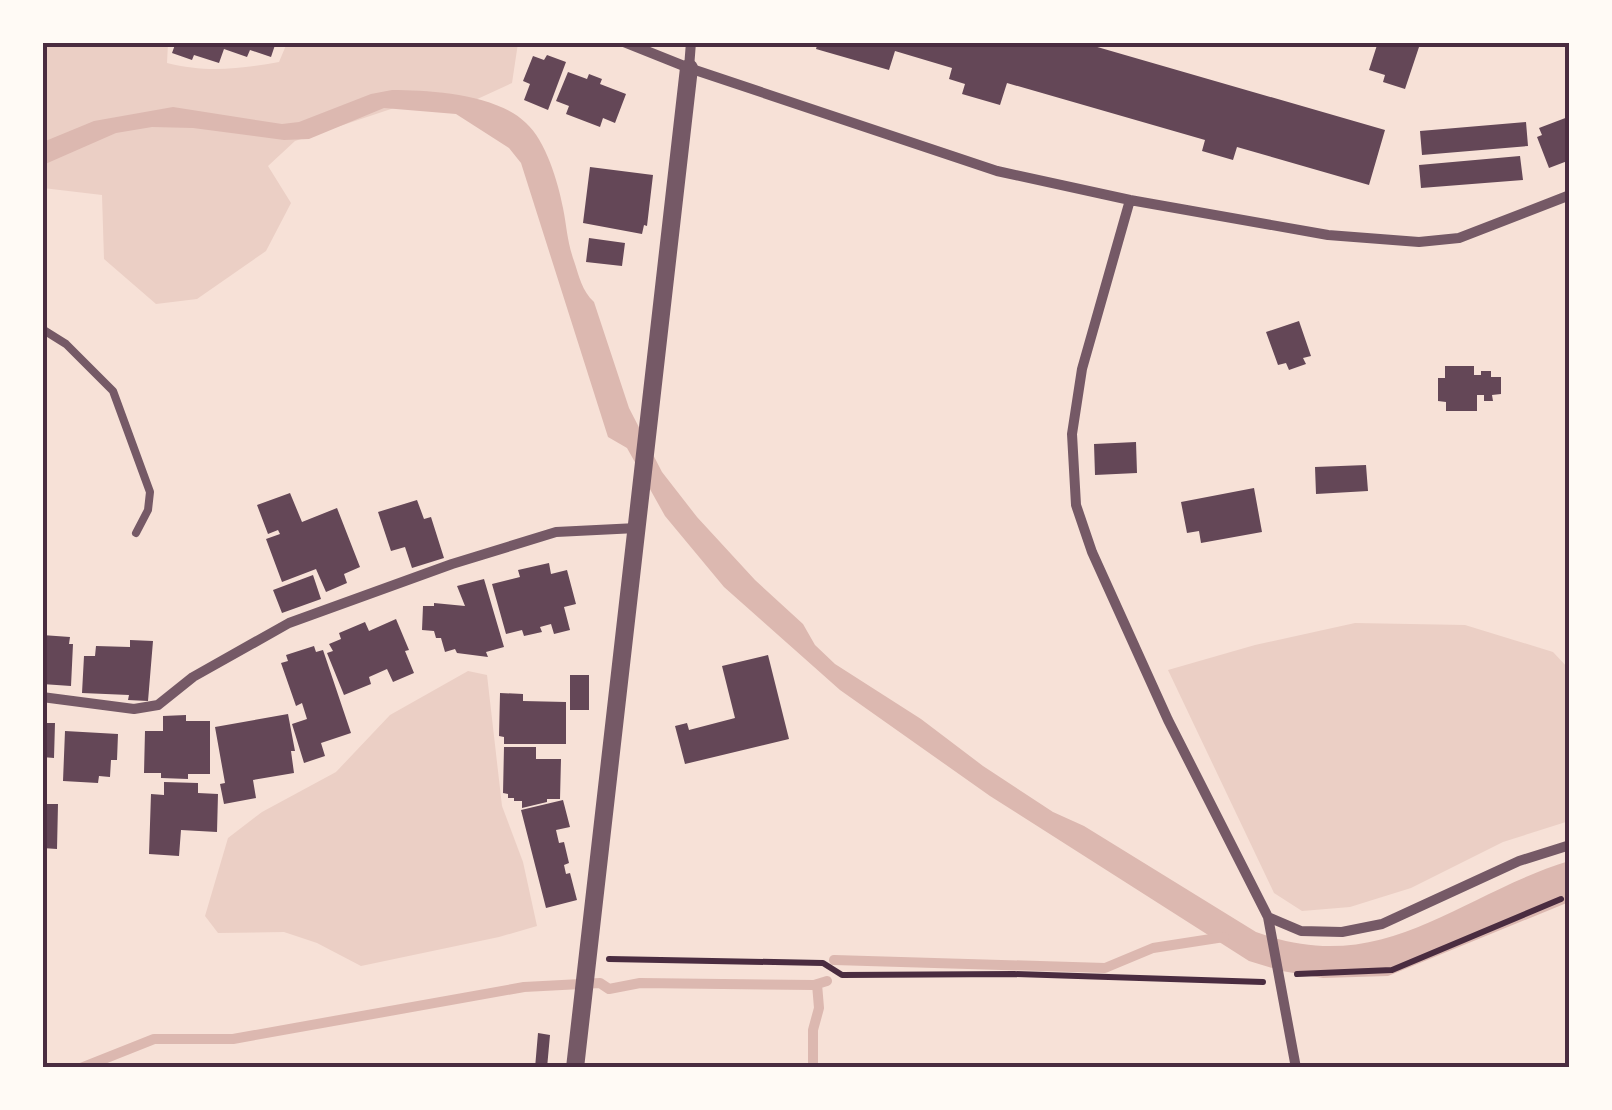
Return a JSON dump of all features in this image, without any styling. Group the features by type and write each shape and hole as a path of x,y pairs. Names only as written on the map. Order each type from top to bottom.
{"street":[{"path":"624,42 688,68 997,171 1130,200 1328,235 1419,242 1459,238 1570,195"},
{"path":"574,1068 691,42"},
{"path":"1130,200 1082,369 1072,434 1076,505 1092,552 1168,720 1268,917 1296,1068"},
{"path":"42,697 134,708 158,705 193,677 308,616 452,564 556,532 637,528"},
{"path":"1268,917 1301,931 1342,932 1382,924 1520,861 1570,845"}],"lane":[{"path":"42,330 66,344 113,391 150,492 148,510 136,533"}],"path":[{"path":"587,959 822,964 842,974 1279,979 1392,970 1561,899"}],"shaded area":[{"path":"168,43 167,63 209,69 279,62 287,43 518,43 512,83 473,101 418,100 295,141 268,166 291,203 266,251 197,299 156,304 104,259 102,195 43,188 42,45"},
{"path":"392,90 481,100 513,113 533,131 554,174 581,283 594,302 629,408 662,472 697,517 755,580 803,624 815,645 835,664 1053,812 1084,826 1256,932 1301,944 1342,946 1381,939 1569,861 1569,902 1388,976 1323,978 1282,971 1249,961 990,796 840,690 724,587 665,516 627,448 608,437 521,163 509,148 456,114 384,108 309,139 152,127 116,133 43,165 43,142 94,121 173,107 282,124 299,122 371,94"},
{"path":"1355,623 1465,625 1553,652 1569,669 1569,821 1503,842 1411,888 1350,907 1302,911 1274,893 1168,670 1255,645"},
{"path":"468,671 487,675 502,806 523,862 537,926 361,966 317,943 284,932 218,933 205,916 228,838 262,812 336,772 390,715"}],"building":[{"path":"176,42 276,42 271,57 250,50 247,57 224,49 219,63 172,53"},
{"path":"818,42 1080,42 1385,130 1369,185 1237,147 1233,160 1202,151 1205,140 1007,83 1000,105 962,94 965,84 949,79 952,68 895,51 889,70 816,49"},
{"path":"1378,42 1403,42 1419,47 1405,89 1383,82 1385,75 1369,70"},
{"path":"547,55 566,62 548,110 524,100 530,84 523,81 533,56 544,60"},
{"path":"568,72 587,79 589,74 602,79 600,84 626,94 615,123 603,118 600,127 566,114 569,106 556,101"},
{"path":"1568,117 1570,160 1549,168 1537,137 1542,135 1539,128"},
{"path":"1526,122 1528,146 1422,155 1420,131"},
{"path":"1520,156 1523,180 1421,188 1419,165"},
{"path":"590,167 653,175 647,226 644,225 642,234 583,223"},
{"path":"42,212 47,212 47,250 42,250"},
{"path":"589,238 625,243 622,266 586,262"},
{"path":"1299,321 1311,356 1303,358 1306,364 1289,370 1286,363 1278,365 1266,332"},
{"path":"1445,366 1474,366 1474,375 1491,371 1491,377 1501,377 1501,394 1492,395 1493,401 1484,401 1484,395 1477,395 1477,411 1446,411 1446,402 1438,401 1438,378 1445,378"},
{"path":"1136,442 1137,473 1095,475 1094,444"},
{"path":"1366,465 1368,491 1316,494 1315,467"},
{"path":"1254,488 1262,532 1201,543 1199,531 1187,533 1181,502"},
{"path":"290,493 302,522 337,508 360,567 344,574 347,583 326,592 316,569 282,582 266,539 280,534 278,530 268,534 257,505"},
{"path":"417,500 424,519 431,517 444,558 412,568 405,547 391,551 378,512"},
{"path":"549,563 551,574 567,570 576,604 564,607 570,630 554,634 551,624 540,627 542,632 524,636 522,630 506,634 492,584 520,577 518,570"},
{"path":"313,575 321,599 282,613 273,590"},
{"path":"484,579 504,647 486,652 488,657 457,653 455,649 445,652 434,631 422,630 423,606 465,606 457,586"},
{"path":"396,619 414,673 393,682 387,669 369,677 371,684 344,695 327,653 333,651 329,644 341,639 339,633 365,622 369,631"},
{"path":"42,635 70,637 71,686 42,684"},
{"path":"130,640 153,641 148,701 128,700 129,695 82,693 84,656 95,656 96,646 130,647"},
{"path":"314,646 316,652 323,650 351,733 321,743 325,756 304,763 292,724 307,719 302,703 296,706 281,663 288,661 286,655"},
{"path":"768,655 789,739 685,764 675,726 687,723 689,730 735,718 722,666"},
{"path":"570,675 589,675 589,710 570,710"},
{"path":"500,693 523,694 523,701 566,702 566,744 504,744 504,737 499,736"},
{"path":"288,714 295,751 291,751 294,773 253,780 256,798 224,804 220,784 225,783 215,727"},
{"path":"186,715 186,721 210,721 210,774 188,774 188,779 144,773 145,731 163,731 163,716"},
{"path":"42,723 55,723 54,758 42,757"},
{"path":"65,731 118,734 117,760 111,760 110,777 99,776 98,783 63,781"},
{"path":"504,747 536,747 536,759 561,759 560,799 522,808 522,801 508,798 503,793"},
{"path":"164,782 198,783 198,793 218,794 217,832 181,830 179,856 149,854 151,794 164,795"},
{"path":"563,800 570,827 556,830 559,843 564,842 569,863 564,865 566,874 570,873 577,900 546,908 521,810"},
{"path":"42,804 58,804 57,849 42,848"},
{"path":"538,1033 550,1035 547,1068 535,1068"}],"waterway":[{"path":"834,960 1105,968 1153,948 1224,937"},
{"path":"81,1068 154,1039 233,1039 524,987 600,983 609,989 640,983 814,985 827,981"},
{"path":"813,1068 813,1030 819,1008 817,984"}]}
